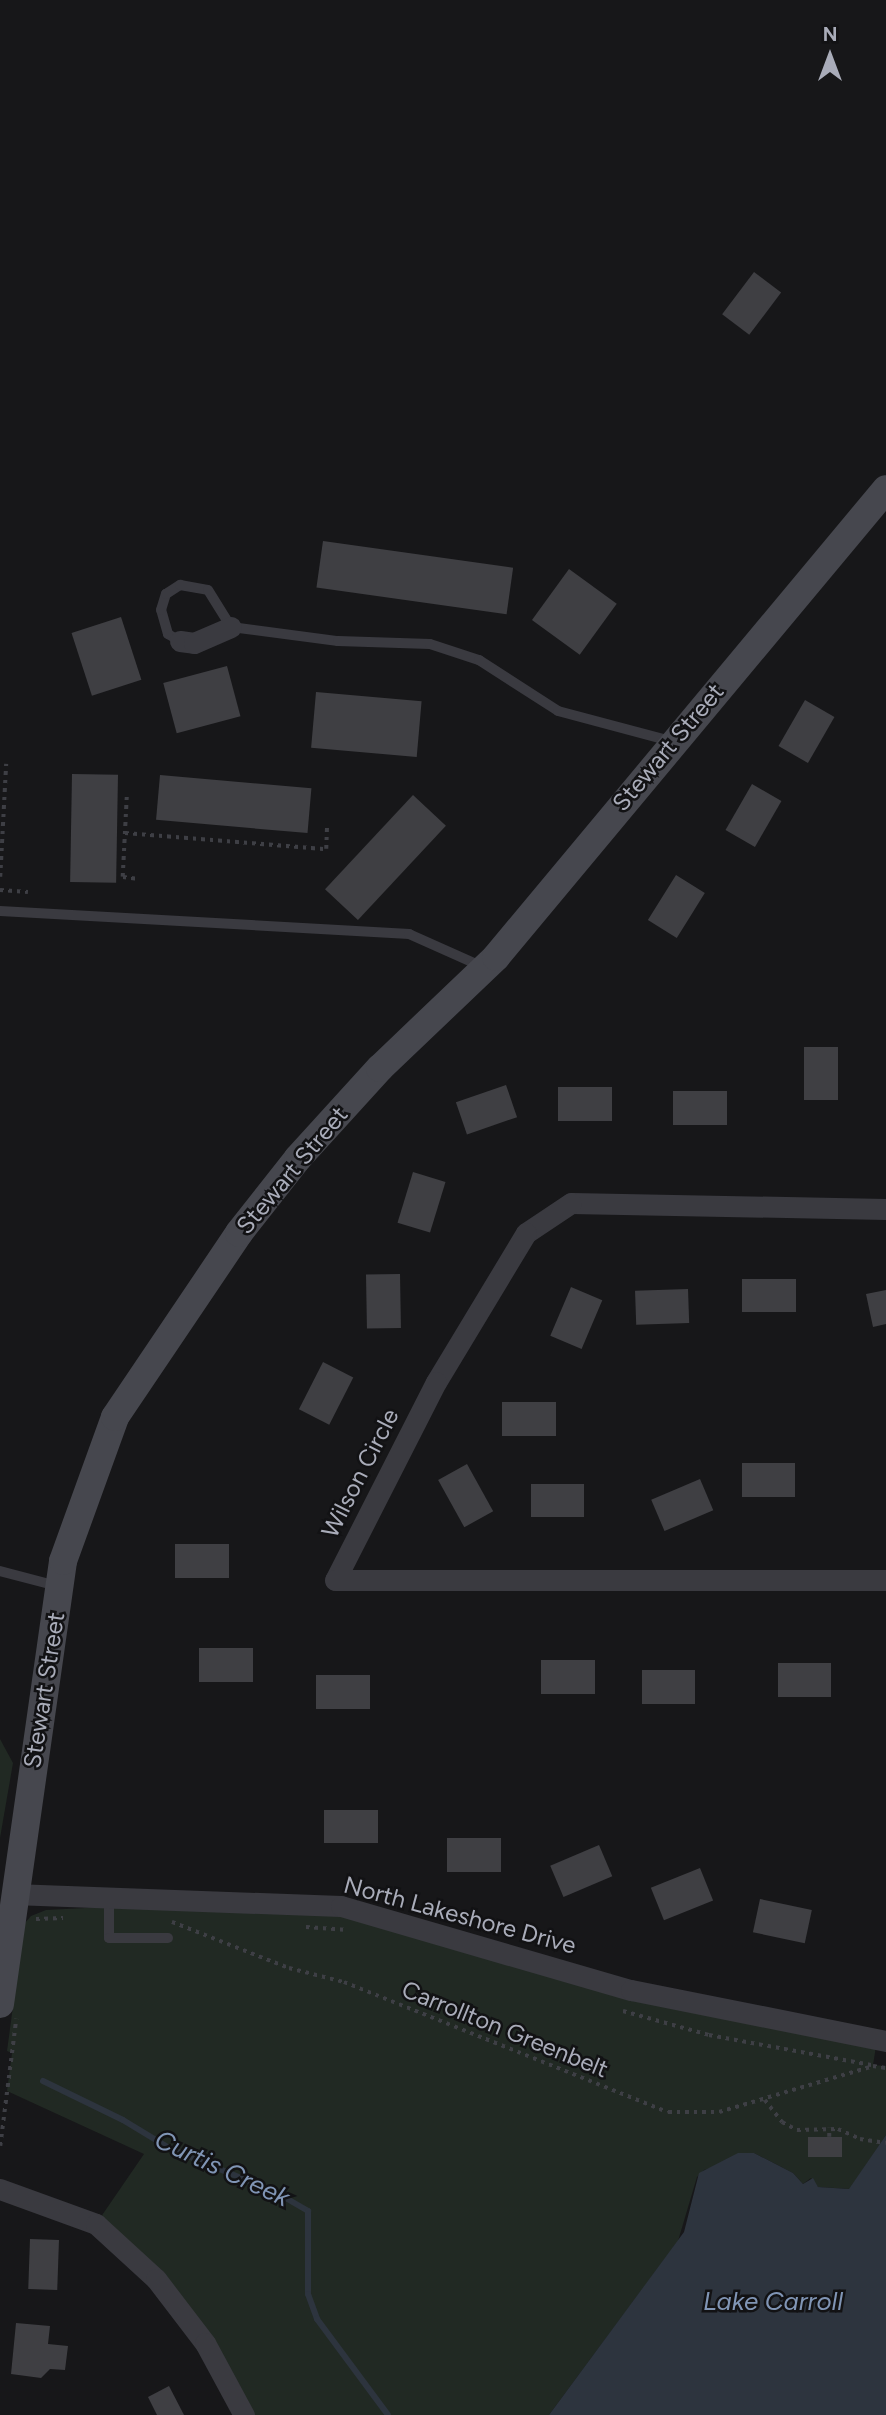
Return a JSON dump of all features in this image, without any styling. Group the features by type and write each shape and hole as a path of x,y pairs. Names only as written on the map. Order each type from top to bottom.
{"street":[{"name":"Stewart Street","path":"9,2008 13,1894 63,1560 115,1417 239,1233 298,1158 380,1068 484,968 671,741 886,489"},
{"path":"180,641 194,643 231,627"},
{"name":"Wilson Circle","path":"886,1209 571,1203 526,1233 436,1382 335,1580 886,1580"},
{"name":"North Lakeshore Drive","path":"13,1894 341,1906 631,1990 886,2042"},
{"path":"0,2189 96,2224 156,2279 205,2343 244,2415"}],"lane":[{"path":"180,641 168,634 160,610 166,594 180,585 208,590 231,627 338,641 430,644 479,660 558,711 671,741"},
{"path":"0,911 409,934 484,968"},
{"path":"0,1571 60,1587"},
{"path":"109,1898 109,1938 168,1938"}],"path":[{"path":"0,877 6,764"},
{"path":"127,797 123,877 139,879"},
{"path":"125,833 326,849 327,826"},
{"path":"0,890 27,892"},
{"path":"28,1919 65,1918"},
{"name":"Carrollton Greenbelt","path":"170,1922 289,1969 344,1982 668,2112 719,2112 873,2066 886,2068"},
{"path":"0,2146 9,2008"},
{"path":"765,2100 782,2122 797,2130 830,2128 884,2142"},
{"path":"829,2137 830,2128"}],"shaded area":[{"path":"0,1739 13,1763 0,1838"},
{"path":"222,1901 341,1906 631,1990 877,2040 873,2065 886,2066 886,2135 850,2189 818,2187 811,2178 803,2184 793,2173 754,2153 704,2170 697,2177 678,2241 549,2415 244,2415 205,2343 96,2224 144,2154 7,2091 12,2053 7,2051 24,1924 31,1916 46,1910"}],"water":[{"name":"Lake Carroll","path":"886,2135 886,2415 549,2415 684,2232 699,2173 738,2153 754,2153 793,2173 803,2184 813,2178 818,2187 849,2189"}],"building":[{"path":"754,272 781,292 749,335 722,314"},
{"path":"323,541 513,568 507,614 316,588"},
{"path":"569,569 617,604 580,655 532,620"},
{"path":"121,617 141,680 92,696 72,633"},
{"path":"227,666 240,716 177,733 163,683"},
{"path":"316,692 422,701 417,757 311,748"},
{"path":"805,700 834,717 808,763 778,746"},
{"path":"72,774 118,775 116,883 70,882"},
{"path":"160,775 311,788 307,833 156,820"},
{"path":"752,784 781,801 755,847 726,830"},
{"path":"413,795 446,826 358,920 325,889"},
{"path":"676,875 705,893 677,938 648,920"},
{"path":"804,1047 838,1047 838,1100 804,1100"},
{"path":"506,1085 517,1117 467,1134 456,1102"},
{"path":"558,1087 612,1087 612,1121 558,1121"},
{"path":"673,1091 727,1091 727,1125 673,1125"},
{"path":"413,1172 446,1182 430,1233 398,1223"},
{"path":"400,1274 401,1328 367,1329 366,1275"},
{"path":"742,1279 796,1279 796,1312 742,1312"},
{"path":"571,1287 602,1300 582,1349 550,1336"},
{"path":"688,1289 689,1323 636,1325 635,1291"},
{"path":"886,1290 886,1324 873,1327 866,1294"},
{"path":"323,1362 353,1377 329,1425 299,1409"},
{"path":"502,1402 556,1402 556,1436 502,1436"},
{"path":"742,1463 795,1463 795,1497 742,1497"},
{"path":"467,1464 493,1511 464,1527 438,1480"},
{"path":"700,1479 713,1510 664,1531 651,1500"},
{"path":"531,1484 584,1484 584,1517 531,1517"},
{"path":"175,1544 229,1544 229,1578 175,1578"},
{"path":"199,1648 253,1648 253,1682 199,1682"},
{"path":"541,1660 595,1660 595,1694 541,1694"},
{"path":"778,1663 831,1663 831,1697 778,1697"},
{"path":"642,1670 695,1670 695,1704 642,1704"},
{"path":"316,1675 370,1675 370,1709 316,1709"},
{"path":"324,1810 378,1810 378,1843 324,1843"},
{"path":"447,1838 501,1838 501,1872 447,1872"},
{"path":"599,1845 612,1876 563,1897 550,1866"},
{"path":"700,1868 713,1900 664,1920 651,1888"},
{"path":"760,1899 812,1910 805,1943 753,1932"},
{"path":"808,2137 842,2137 842,2157 808,2157"},
{"path":"30,2239 59,2240 57,2290 28,2289"},
{"path":"16,2323 50,2326 48,2344 68,2346 65,2370 50,2369 41,2378 11,2374"},
{"path":"169,2386 184,2415 157,2415 148,2397"}],"waterway":[{"name":"Curtis Creek","path":"43,2081 123,2120 169,2148 277,2193 308,2211 308,2294 317,2319 388,2415"}]}
